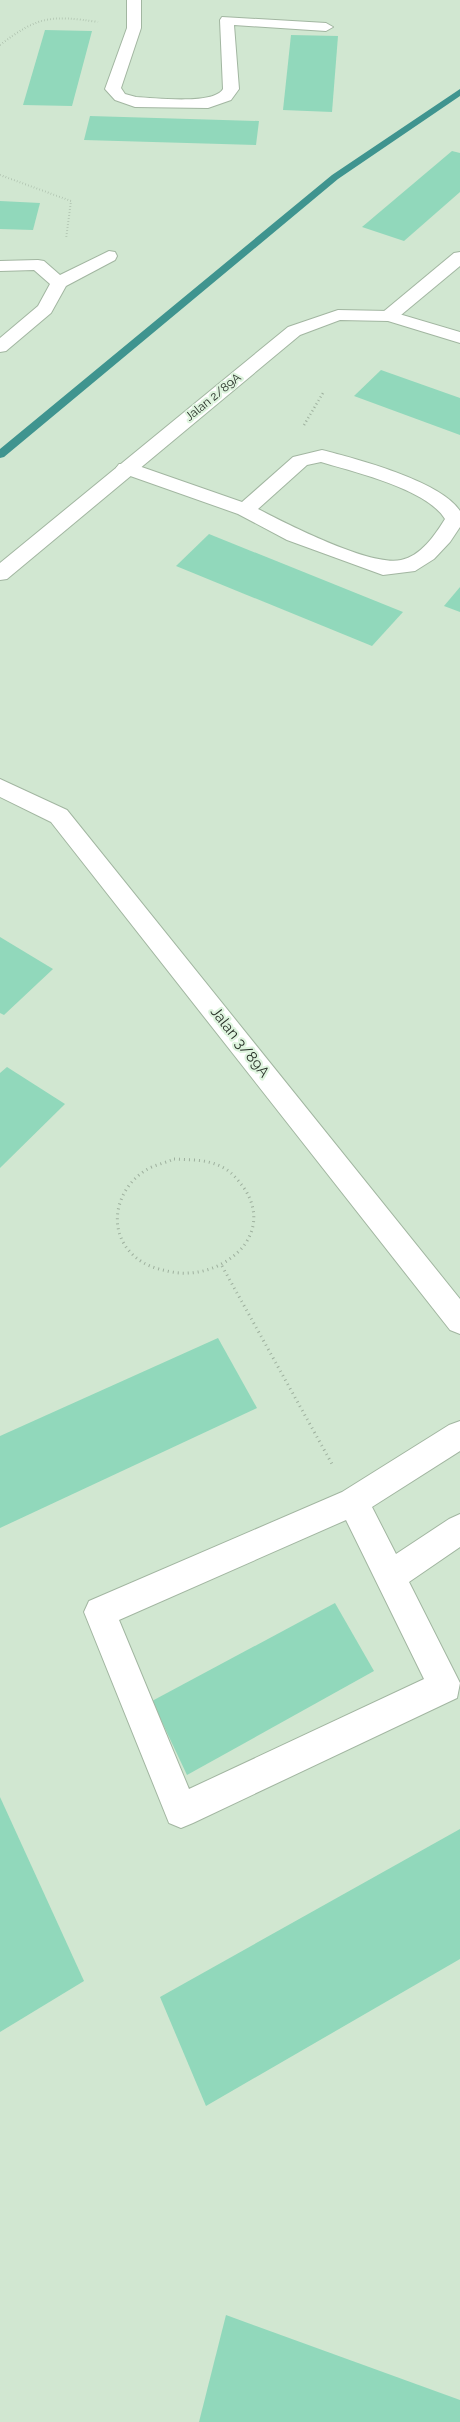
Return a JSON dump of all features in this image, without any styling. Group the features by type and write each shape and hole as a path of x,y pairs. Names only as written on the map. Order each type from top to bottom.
{"street":[{"path":"134,0 134,28 112,88 120,97 135,102 208,103 226,98 231,89 227,20 326,27"},
{"path":"0,347 44,309 59,283 109,256"},
{"path":"389,316 460,257"},
{"path":"0,266 38,265 59,283"},
{"name":"Jalan 2/89A","path":"0,574 294,331 338,315 389,316 460,338"},
{"path":"126,468 245,510 294,536 383,569 408,566 427,555 443,538 455,519 450,509 437,498 388,476 322,456 300,461 245,510"},
{"name":"Jalan 3/89A","path":"0,788 59,816 460,1321"},
{"path":"353,1502 389,1577 446,1686 180,1811 100,1612 353,1502 460,1435"},
{"path":"389,1577 460,1529"}],"path":[{"path":"0,45 26,24 42,18 67,17 134,28"},
{"path":"0,175 72,201 66,241 38,265"},
{"path":"174,1159 201,1160 223,1167 238,1178 250,1197 254,1216 251,1233 239,1251 222,1266 187,1275 154,1269 134,1257 125,1247 117,1227 117,1207 129,1184 146,1170 174,1159"},
{"path":"222,1266 353,1502"}],"building":[{"path":"45,30 92,31 72,106 23,105"},
{"path":"291,35 338,36 332,112 283,110"},
{"path":"90,116 259,121 256,145 84,140"},
{"path":"452,151 460,153 460,192 404,241 362,227"},
{"path":"0,201 40,203 33,230 0,229"},
{"path":"381,370 460,398 460,435 354,396"},
{"path":"209,534 403,612 372,646 176,566"},
{"path":"460,587 460,612 444,606"},
{"path":"0,937 53,969 4,1015 0,1013"},
{"path":"7,1067 65,1104 0,1168 0,1073"},
{"path":"218,1338 257,1408 0,1528 0,1436"},
{"path":"335,1603 374,1671 187,1775 152,1701"},
{"path":"0,1797 84,1981 0,2032"},
{"path":"460,1829 460,1959 206,2106 160,1997"},
{"path":"226,2315 460,2400 460,2422 199,2422"}],"waterway":[{"path":"0,455 335,177 460,92"}]}
